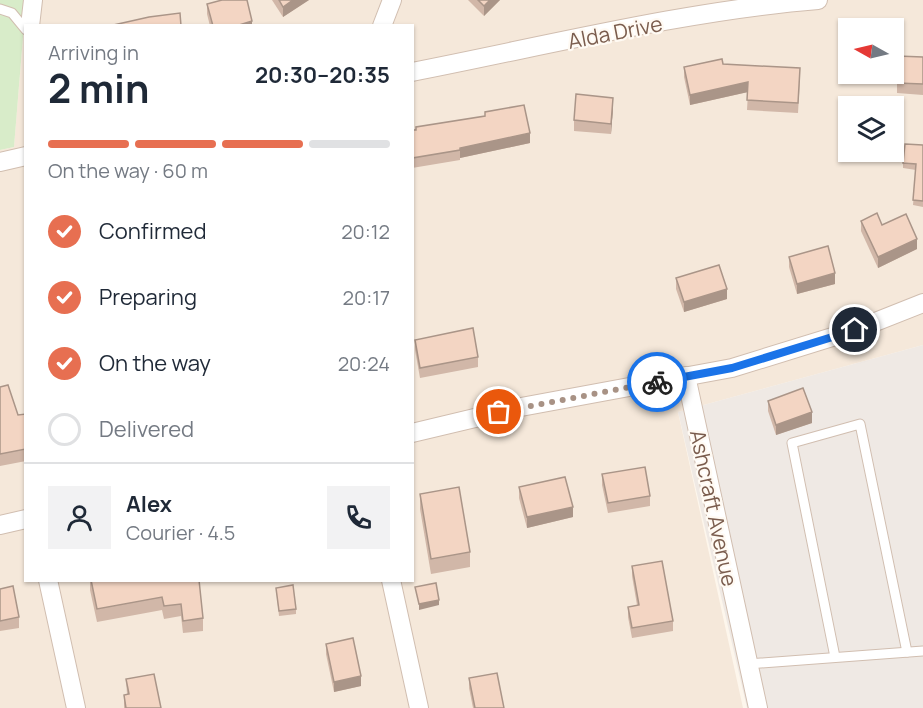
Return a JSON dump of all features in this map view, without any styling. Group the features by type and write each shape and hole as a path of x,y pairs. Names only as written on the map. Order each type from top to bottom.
{"street":[{"path":"30,24 33,0"},
{"path":"383,24 392,0"},
{"name":"Alda Drive","path":"414,72 615,32 774,4 818,0"},
{"path":"0,162 24,156"},
{"path":"414,433 521,407 732,368 855,330 923,303"},
{"name":"Ashcraft Avenue","path":"686,376 758,708"},
{"path":"0,525 24,519"},
{"path":"48,582 76,708"},
{"path":"390,582 419,708"}],"lane":[{"path":"0,9 12,13 24,28"},
{"path":"836,657 792,443 860,424 907,652"},
{"path":"748,664 923,651"}],"shaded area":[{"path":"26,0 923,0 923,345 678,412 743,708 0,708 0,150 14,147 24,24 24,582 414,582 414,24 24,24"},
{"path":"923,345 923,708 747,708 678,412"}],"green space":[{"path":"0,0 26,0 14,147 0,150"}],"building":[{"path":"222,0 247,0 252,21 242,24 212,24 207,4"},
{"path":"279,0 293,0 283,7"},
{"path":"478,0 490,0 484,6"},
{"path":"180,13 181,24 118,24"},
{"path":"904,56 923,57 923,84 904,83"},
{"path":"722,59 723,64 800,68 798,103 747,100 748,82 690,95 684,67"},
{"path":"576,94 613,98 611,124 574,120"},
{"path":"524,105 530,133 460,148 460,150 414,158 414,130 416,127 485,116 485,112"},
{"path":"905,144 923,145 923,201 913,200 916,164 903,163"},
{"path":"877,213 882,225 906,214 917,239 878,257 861,221"},
{"path":"828,246 835,273 797,284 789,257"},
{"path":"719,265 727,289 684,302 676,278"},
{"path":"473,328 478,357 420,368 415,340"},
{"path":"8,385 18,415 24,414 24,449 0,454 0,387"},
{"path":"803,388 812,412 776,425 768,401"},
{"path":"645,467 650,496 608,503 602,474"},
{"path":"565,477 573,507 527,517 519,487"},
{"path":"459,487 470,552 431,559 420,494"},
{"path":"662,561 673,621 632,628 628,607 639,605 632,566"},
{"path":"91,582 199,582 203,618 183,621 181,604 164,606 162,597 97,609"},
{"path":"436,583 439,600 419,604 415,587"},
{"path":"293,585 296,609 279,611 276,588"},
{"path":"13,586 19,617 0,621 0,589"},
{"path":"353,638 361,676 334,682 326,644"},
{"path":"497,673 504,708 475,708 469,678"},
{"path":"154,674 161,708 126,708 124,695 129,694 126,679"}],"way so far":[{"path":"499,412 657,382"}],"route":[{"path":"657,382 732,368 855,330"}]}
